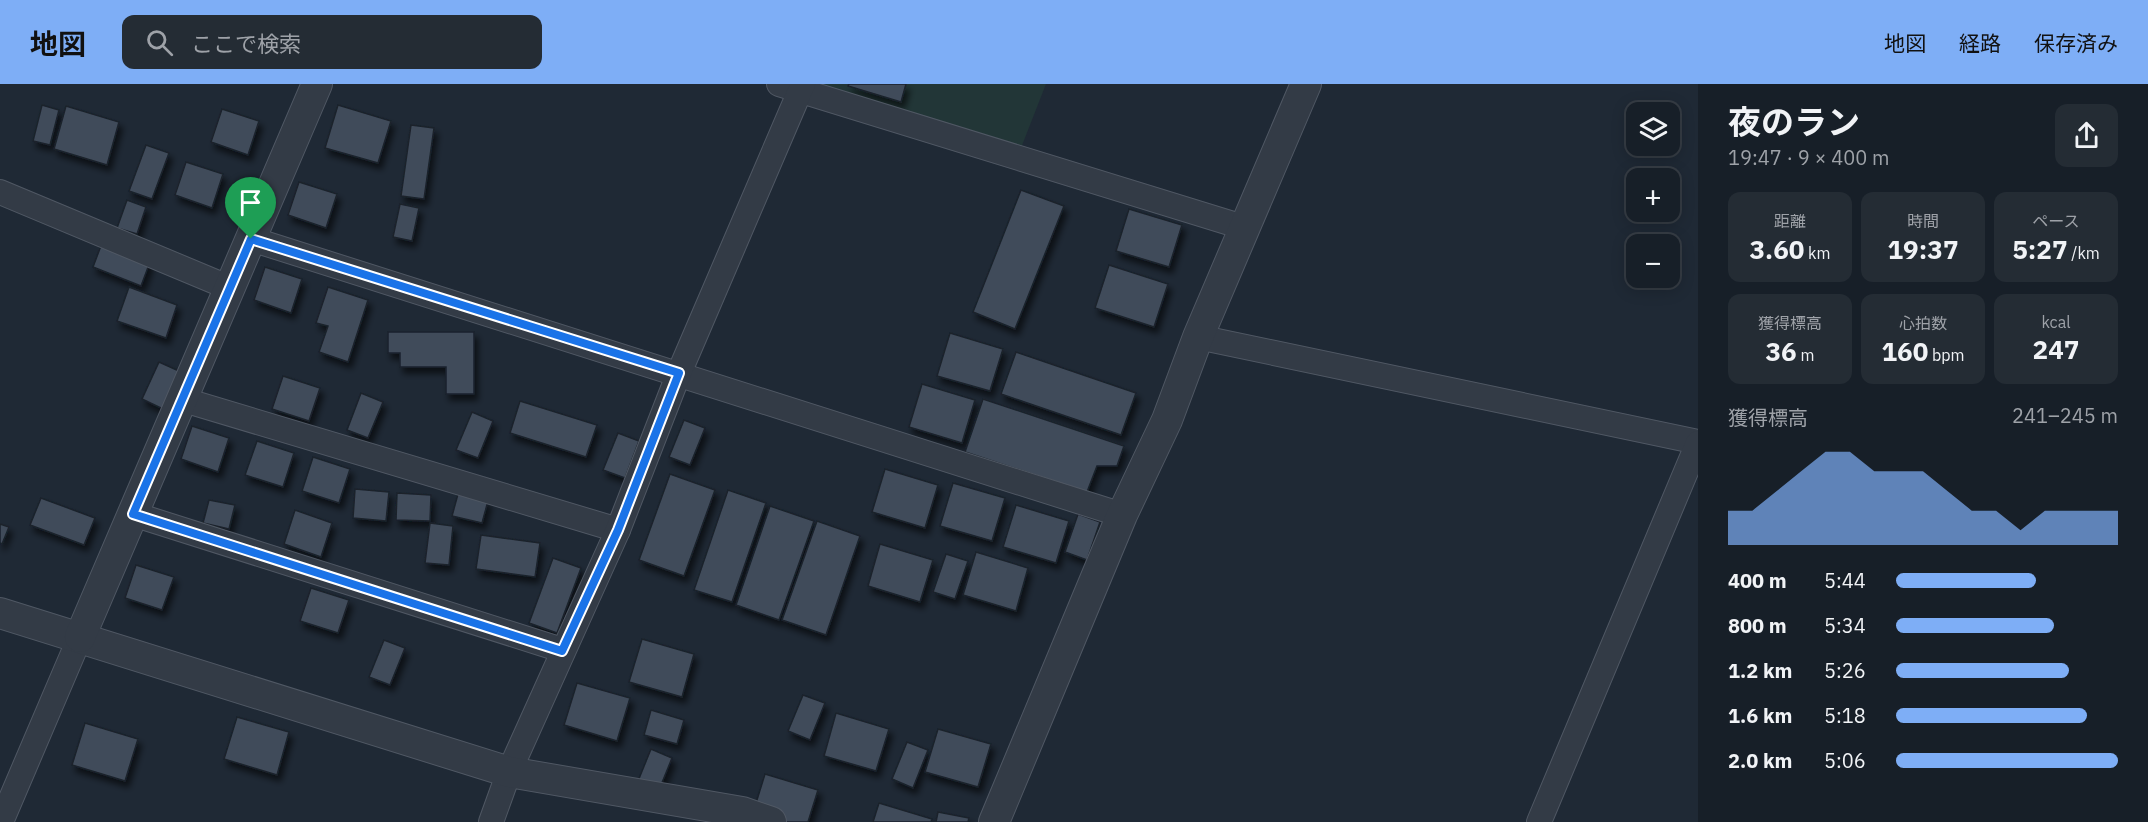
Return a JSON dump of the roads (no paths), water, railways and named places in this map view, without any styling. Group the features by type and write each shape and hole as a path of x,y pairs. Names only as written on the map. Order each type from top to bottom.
{"street":[{"path":"2,822 317,84"},
{"path":"994,822 1122,515 1167,420 1198,337 1306,84"},
{"path":"491,822 509,772 618,530 794,86 1246,228"},
{"path":"0,192 230,288"},
{"path":"251,239 1122,515"},
{"path":"1198,337 1698,443 1539,822"},
{"path":"184,400 618,530"},
{"path":"133,514 562,651"},
{"path":"0,613 509,772 742,812 771,822"}]}
